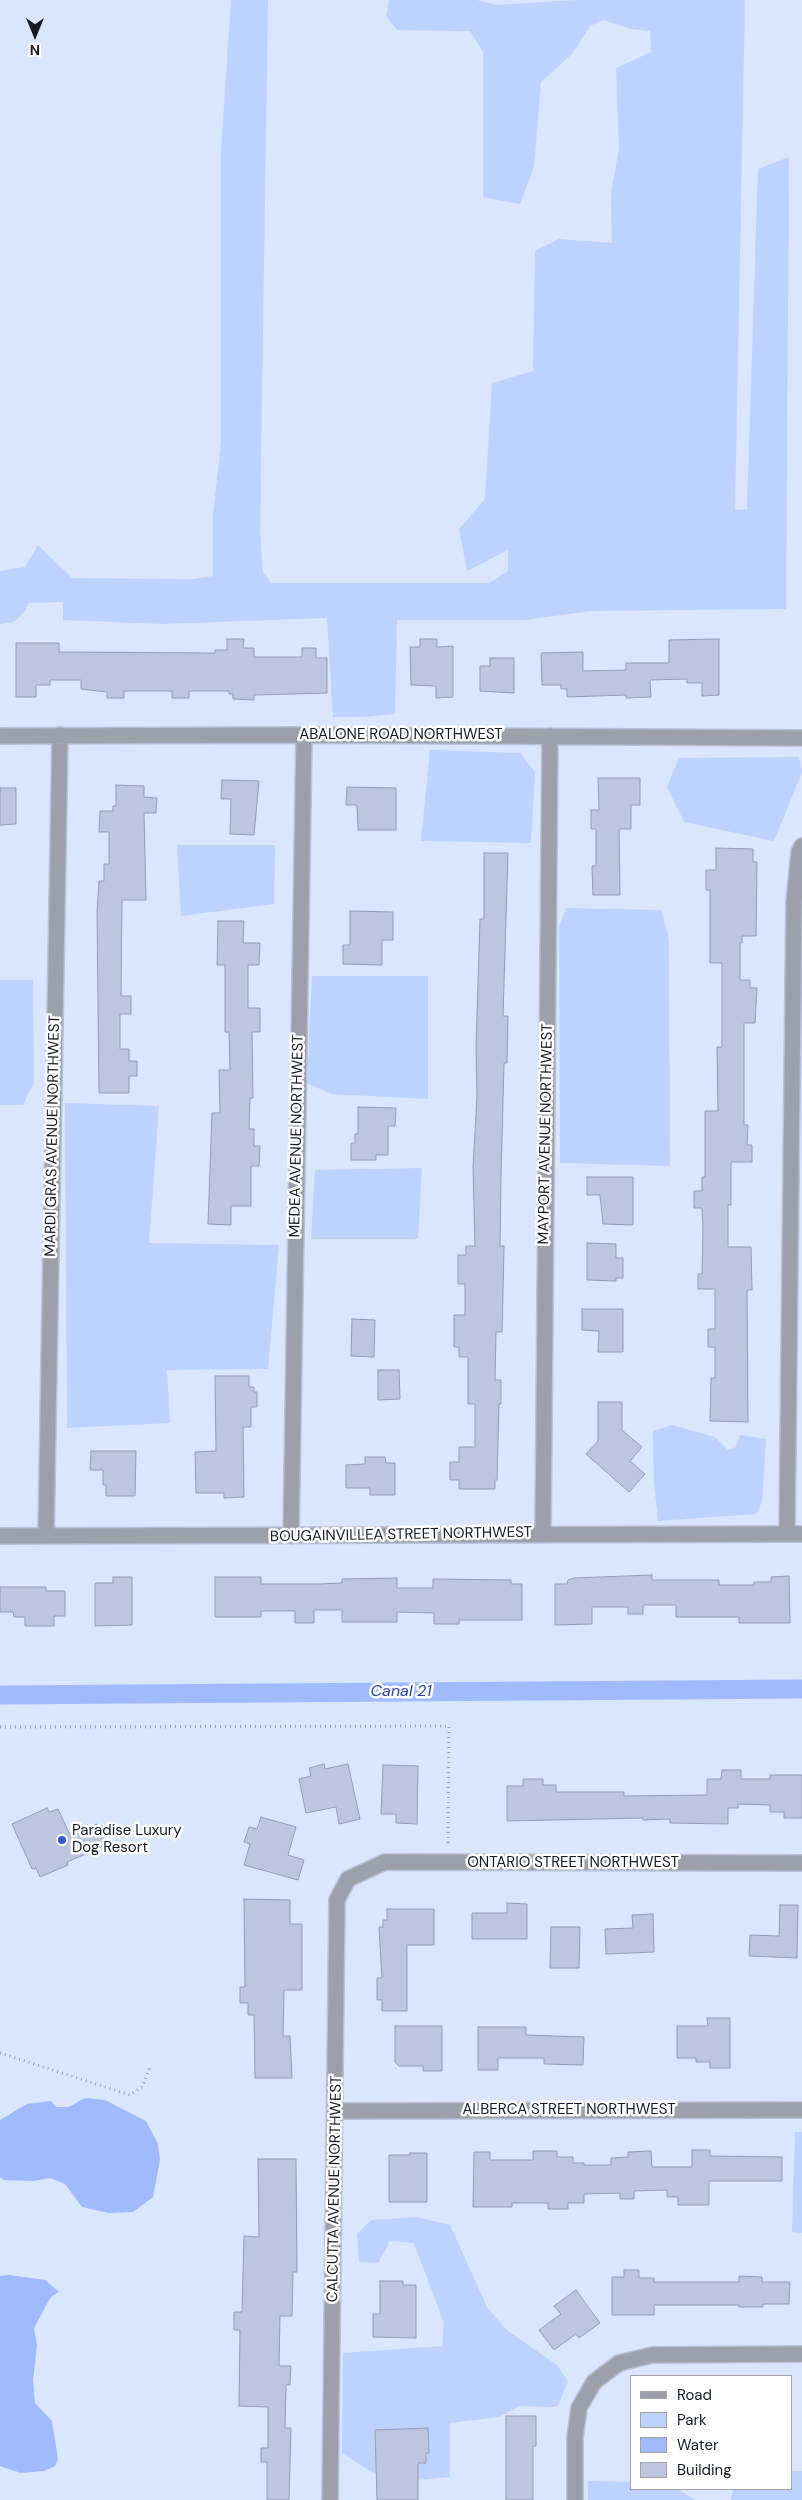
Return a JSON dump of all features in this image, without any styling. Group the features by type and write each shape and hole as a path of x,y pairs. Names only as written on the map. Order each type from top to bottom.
{"street":[{"name":"MARDI GRAS AVENUE NORTHWEST","path":"46,1536 60,735"},
{"name":"ABALONE ROAD NORTHWEST","path":"0,736 304,735 802,738"},
{"name":"MEDEA AVENUE NORTHWEST","path":"291,1536 304,735"},
{"name":"MAYPORT AVENUE NORTHWEST","path":"543,1533 550,736"},
{"path":"794,1534 794,902 798,860 802,846"},
{"name":"BOUGAINVILLEA STREET NORTHWEST","path":"0,1536 291,1536 543,1533 794,1534"},
{"name":"ONTARIO STREET NORTHWEST","path":"348,1879 385,1862 802,1863"},
{"name":"CALCUTTA AVENUE NORTHWEST","path":"330,2500 338,1900 348,1879"},
{"name":"ALBERCA STREET NORTHWEST","path":"336,2111 802,2110"},
{"path":"575,2500 576,2438 580,2408 594,2382 619,2363 652,2355 802,2354"}],"path":[{"path":"0,1727 449,1726 448,1862"},
{"path":"0,2053 130,2095 142,2087 151,2065"}],"green space":[{"path":"231,0 268,0 260,532 263,572 271,583 489,583 508,571 508,550 467,571 459,529 485,499 492,383 533,371 535,251 559,239 612,243 611,193 619,148 616,68 651,52 650,31 631,29 603,20 590,26 572,54 541,82 534,167 520,204 483,197 483,52 470,31 397,30 386,16 389,0 477,0 497,5 576,0 745,0 735,510 747,509 758,169 789,157 786,609 591,611 524,620 397,620 395,714 364,717 333,717 327,618 162,624 63,620 63,602 29,603 23,614 14,622 0,624 0,571 25,567 38,545 72,578 193,579 213,576 213,516 221,442 221,151"},
{"path":"430,750 520,753 535,772 531,843 421,841"},
{"path":"799,757 802,772 774,841 684,822 667,787 679,758"},
{"path":"177,845 275,845 274,904 181,916"},
{"path":"566,908 661,910 669,939 670,1166 560,1163 559,926"},
{"path":"312,976 428,976 428,1099 331,1094 307,1083"},
{"path":"0,980 33,980 34,1083 23,1105 0,1105"},
{"path":"65,1103 159,1106 149,1243 279,1245 268,1369 167,1370 170,1423 67,1428"},
{"path":"422,1168 418,1239 311,1239 315,1170"},
{"path":"672,1425 715,1437 728,1450 736,1447 740,1435 766,1439 762,1502 756,1514 658,1521 654,1482 653,1431"},
{"path":"795,2132 802,2132 802,2233 792,2232"},
{"path":"417,2217 450,2225 488,2309 508,2331 557,2365 568,2382 557,2407 520,2406 499,2417 450,2423 450,2477 394,2482 368,2470 342,2453 343,2353 442,2346 444,2323 414,2243 390,2241 378,2263 359,2262 357,2234 371,2220"},
{"path":"792,2471 802,2471 802,2500 731,2500 733,2490 792,2490"},
{"path":"588,2481 630,2482 630,2490 680,2490 695,2500 588,2500"}],"water":[{"path":"85,2098 105,2100 146,2121 158,2144 160,2160 153,2197 133,2212 109,2213 82,2207 65,2184 50,2178 32,2181 4,2180 0,2177 0,2120 27,2104 51,2101 56,2107 69,2107"},
{"path":"9,2275 45,2280 59,2292 52,2296 34,2328 37,2345 33,2380 35,2403 52,2421 58,2459 55,2466 44,2471 21,2473 0,2466 0,2276"}],"building":[{"path":"227,639 244,639 243,648 254,648 254,657 302,657 302,648 316,648 316,658 327,658 327,693 254,695 254,700 233,699 233,694 229,694 229,691 189,691 189,698 172,698 172,691 124,691 124,698 107,698 107,692 81,689 81,680 50,680 50,685 36,685 36,697 16,697 16,643 59,643 59,652 215,653 215,650 227,650"},
{"path":"420,639 437,639 437,647 453,646 453,697 436,698 436,686 411,685 410,647 420,647"},
{"path":"719,639 719,695 702,696 702,683 687,683 687,679 650,680 651,697 626,698 626,695 567,697 567,689 561,689 561,685 542,685 541,653 583,652 583,671 626,670 626,663 669,663 669,640"},
{"path":"490,658 514,658 514,693 480,691 480,666 490,666"},
{"path":"598,778 640,778 640,805 631,805 631,829 619,829 620,895 593,895 592,866 596,866 596,829 591,829 591,810 599,810"},
{"path":"222,780 259,781 254,835 230,834 231,799 221,799"},
{"path":"116,785 144,786 144,797 157,798 156,813 144,813 146,900 122,900 121,996 131,996 131,1014 120,1014 120,1049 129,1049 129,1061 137,1061 137,1076 129,1076 129,1093 99,1093 97,913 99,881 104,881 104,864 109,864 109,832 99,832 100,811 113,811 113,806 116,806"},
{"path":"347,787 396,788 396,830 358,830 357,805 346,805"},
{"path":"0,788 16,788 16,824 0,825"},
{"path":"716,848 753,849 753,862 757,862 756,936 742,936 742,943 740,943 740,980 750,980 750,988 757,988 755,1023 744,1023 744,1125 748,1125 747,1145 752,1145 752,1162 731,1162 731,1205 728,1205 728,1247 751,1247 752,1290 747,1290 748,1422 710,1421 711,1378 715,1378 715,1347 708,1347 708,1329 715,1329 715,1289 698,1289 698,1274 702,1274 703,1227 702,1208 694,1208 694,1191 702,1191 702,1177 705,1177 705,1111 718,1111 717,1047 722,1047 722,963 710,963 710,890 706,890 706,870 716,870"},
{"path":"484,853 508,853 503,1016 508,1016 507,1063 504,1063 500,1246 504,1246 503,1293 502,1332 496,1332 495,1380 501,1380 501,1404 499,1404 497,1480 495,1480 495,1489 459,1489 459,1480 450,1480 450,1462 459,1462 459,1447 475,1447 475,1404 468,1404 468,1357 459,1357 459,1347 454,1347 454,1315 465,1315 465,1284 458,1284 458,1255 466,1255 466,1246 475,1246 473,1168 477,1096 476,1047 480,919 484,919"},
{"path":"350,911 393,912 393,940 382,940 382,965 343,964 343,945 350,945"},
{"path":"218,921 244,921 243,943 260,943 259,965 248,965 248,1008 260,1008 260,1032 252,1032 253,1098 250,1098 249,1129 254,1129 254,1146 260,1146 259,1166 251,1166 251,1206 231,1206 231,1225 208,1224 212,1113 220,1113 219,1070 230,1070 229,1032 225,1032 225,965 217,965"},
{"path":"358,1107 396,1108 395,1126 388,1126 388,1155 376,1155 376,1160 351,1160 351,1143 355,1143 355,1134 358,1134"},
{"path":"587,1177 633,1177 633,1225 603,1224 600,1195 587,1195"},
{"path":"587,1243 616,1244 616,1258 623,1258 623,1278 616,1278 616,1281 587,1280"},
{"path":"582,1309 623,1309 623,1352 598,1352 599,1331 582,1330"},
{"path":"352,1319 375,1320 374,1357 351,1356"},
{"path":"378,1370 399,1370 400,1399 378,1400"},
{"path":"215,1376 249,1376 249,1387 254,1387 254,1392 257,1392 257,1407 251,1407 251,1427 243,1427 244,1497 224,1498 224,1493 196,1493 195,1452 216,1451"},
{"path":"598,1402 622,1402 622,1430 642,1447 630,1461 645,1474 629,1492 586,1454 598,1441"},
{"path":"91,1451 136,1451 135,1496 106,1496 106,1485 103,1485 103,1470 90,1470"},
{"path":"365,1457 385,1457 386,1463 395,1463 395,1495 370,1495 370,1488 346,1488 346,1465 365,1464"},
{"path":"652,1575 652,1580 719,1580 719,1585 754,1585 754,1582 771,1582 771,1577 789,1576 790,1623 739,1623 739,1617 676,1617 676,1605 643,1605 643,1614 628,1614 628,1607 592,1607 592,1624 555,1625 555,1584 567,1584 568,1580 574,1578"},
{"path":"113,1577 132,1577 132,1625 95,1626 95,1583 113,1583"},
{"path":"215,1577 261,1577 261,1584 342,1583 342,1579 397,1578 397,1588 433,1588 433,1579 511,1580 511,1584 522,1584 522,1620 459,1620 459,1624 434,1624 434,1613 397,1612 397,1622 342,1622 342,1610 314,1610 314,1623 295,1623 295,1611 261,1611 261,1617 215,1617"},
{"path":"0,1587 46,1587 46,1591 65,1591 65,1616 54,1616 54,1626 25,1626 25,1617 14,1617 13,1612 0,1612"},
{"path":"324,1764 325,1769 348,1764 360,1819 339,1824 336,1807 306,1813 299,1779 311,1776 309,1768"},
{"path":"383,1765 418,1766 417,1824 396,1823 396,1814 381,1814"},
{"path":"722,1770 741,1770 741,1779 770,1779 770,1775 802,1775 802,1818 784,1818 784,1812 770,1812 770,1805 738,1804 738,1808 728,1808 728,1824 670,1823 670,1819 643,1820 643,1818 507,1821 507,1786 523,1786 523,1779 543,1779 543,1785 556,1785 556,1792 624,1792 624,1796 707,1795 707,1779 721,1779"},
{"name":"Paradise Luxury Dog Resort","path":"47,1808 49,1812 58,1809 70,1835 97,1824 106,1845 67,1862 68,1865 40,1877 36,1868 32,1869 12,1824"},
{"path":"261,1817 296,1827 288,1855 304,1860 298,1880 244,1865 250,1844 244,1842 249,1827 257,1829"},
{"path":"244,1899 290,1900 290,1924 302,1924 302,1990 284,1990 283,2036 290,2036 292,2078 255,2078 254,2015 248,2015 248,2003 240,2003 240,1987 245,1987"},
{"path":"507,1903 527,1904 527,1939 472,1939 472,1913 507,1913"},
{"path":"780,1905 798,1905 797,1958 749,1956 750,1935 779,1936"},
{"path":"387,1909 434,1909 434,1945 407,1945 407,2011 382,2011 382,2000 377,2000 377,1978 382,1978 379,1927 383,1927 383,1920 387,1920"},
{"path":"653,1914 654,1952 606,1954 605,1929 633,1928 632,1915"},
{"path":"551,1927 580,1927 579,1968 550,1968"},
{"path":"707,2018 730,2018 730,2068 710,2068 710,2062 696,2062 696,2058 677,2058 677,2026 708,2026"},
{"path":"395,2026 442,2026 442,2071 423,2071 423,2066 399,2066 395,2062"},
{"path":"478,2027 526,2027 526,2035 584,2037 583,2065 544,2064 544,2058 498,2058 498,2070 478,2070"},
{"path":"692,2150 710,2150 710,2156 782,2157 782,2181 709,2181 709,2205 678,2205 678,2197 667,2197 667,2190 634,2191 634,2199 620,2199 620,2193 584,2194 584,2203 568,2203 568,2209 548,2209 548,2203 512,2203 512,2207 473,2207 474,2152 490,2152 490,2160 533,2160 533,2151 557,2151 557,2157 573,2157 573,2163 611,2165 611,2158 628,2157 628,2152 651,2151 652,2167 692,2167"},
{"path":"410,2153 427,2153 427,2202 389,2202 389,2155 410,2155"},
{"path":"258,2159 296,2159 297,2272 293,2272 292,2316 280,2316 279,2366 291,2366 290,2385 286,2385 285,2428 291,2428 289,2500 267,2500 267,2462 261,2462 261,2448 268,2448 268,2407 239,2406 240,2330 234,2330 234,2312 242,2312 244,2236 259,2237"},
{"path":"624,2270 639,2270 639,2278 654,2278 654,2282 739,2282 739,2276 762,2277 762,2282 790,2282 789,2304 763,2304 763,2307 739,2307 739,2305 654,2305 654,2315 612,2315 612,2277 624,2277"},
{"path":"380,2281 403,2281 403,2285 416,2285 416,2338 373,2337 373,2314 380,2314"},
{"path":"576,2290 600,2323 579,2338 576,2334 554,2350 539,2330 561,2314 554,2306"},
{"path":"506,2416 536,2416 536,2446 533,2446 533,2500 506,2500"},
{"path":"428,2428 429,2453 426,2453 426,2463 418,2463 418,2500 377,2500 375,2430"}],"waterway":[{"name":"Canal 21","path":"0,1695 802,1689"}],"place":[{"name":"Paradise Luxury Dog Resort","path":"62,1840"}]}
